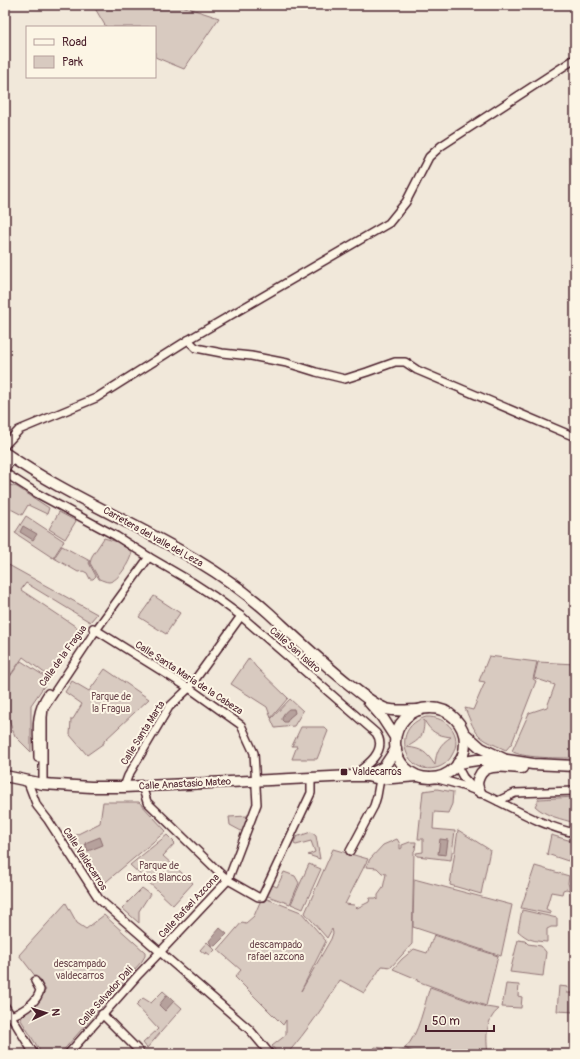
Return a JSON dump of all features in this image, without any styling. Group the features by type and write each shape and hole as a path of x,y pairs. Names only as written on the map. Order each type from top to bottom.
{"main road":[{"name":"Carretera del valle del Leza","path":"8,455 46,480 187,554 232,583 268,612 322,663 364,696"},
{"path":"364,696 385,708 398,711 430,708 441,710 451,715 459,723 464,733 465,744 463,754 457,765"},
{"path":"364,696 382,717 396,737"},
{"path":"419,710 410,714 403,720 398,728 396,737 396,749 398,756 405,768 417,776 434,778 443,775 457,765 477,760 507,760 533,764 575,766"},
{"path":"464,733 481,748 507,760"},
{"path":"367,776 384,766 396,749"},
{"path":"477,791 477,780 480,773 485,768 533,769 561,766"},
{"name":"Calle Anastasio Mateo","path":"5,776 41,784 124,787 352,776 367,776 380,779 417,776"}],"street":[{"path":"5,445 19,430 96,398 188,340 389,223 406,202 429,157 441,146 575,59"},
{"path":"188,340 196,348 287,363 345,379 395,362 405,362 417,370 575,437"},
{"path":"5,470 8,455"},
{"name":"Calle San Isidro","path":"5,473 38,494 116,536 192,582 241,616 376,733 380,739 378,752 364,768 352,776"},
{"name":"Calle de la Fragua","path":"41,784 44,708 96,630 149,557"},
{"name":"Calle Santa Marta","path":"124,787 128,776 169,707 189,688 241,616"},
{"name":"Calle Santa María de la Cabeza","path":"96,630 189,688 241,725 254,753 255,781"},
{"path":"457,765 463,777 477,791"},
{"path":"142,786 147,802 228,880 258,897 262,897 311,793 311,778"},
{"path":"434,778 477,791 542,823 575,833"},
{"path":"350,851 374,806 378,796 380,779"},
{"name":"Calle Valdecarros","path":"27,780 37,806 48,820 99,899 160,952"},
{"name":"Calle Rafael Azcona","path":"160,952 228,880 257,804 255,781"},
{"path":"498,801 516,793 575,791"},
{"path":"160,952 250,1030 270,1054"},
{"name":"Calle Salvador Dalí","path":"68,1054 102,1014 160,952"},
{"path":"11,1016 24,1010 35,1000 40,990 35,981"},
{"path":"5,1006 34,1054"},
{"path":"102,1014 139,1051"}],"green space":[{"path":"93,5 179,5 219,18 184,69 156,57 156,26 105,26"},
{"path":"10,485 17,487 49,508 47,514 28,505 22,515 5,506 5,487"},
{"path":"59,512 76,521 65,539 49,529"},
{"path":"26,516 64,541 53,558 15,533"},
{"path":"104,538 118,542 132,552 129,560 117,578 109,582 99,579 90,563 92,556"},
{"path":"62,546 90,561 89,563 96,576 93,579 90,579 87,573 83,571 78,572 54,558"},
{"path":"5,563 97,614 90,622 26,583 21,590 78,628 79,634 50,677 23,657 9,677 5,678"},
{"path":"154,596 180,613 166,634 139,617"},
{"path":"489,656 537,662 533,679 536,681 512,743 506,750 483,739 479,735 472,725 465,708 473,710 485,682 479,681"},
{"path":"249,658 256,667 288,698 271,718 267,707 231,684"},
{"path":"21,661 49,679 31,705 31,752 15,736 7,710 5,679 9,678"},
{"path":"538,662 575,664 575,745 570,758 531,756 512,751 529,713 547,707 555,685 534,678"},
{"name":"Parque de la Fragua","path":"105,669 149,699 104,741 104,743 87,755 70,735 71,719 73,719 82,704 65,692 72,681 89,691"},
{"path":"290,699 303,711 294,726 275,728 271,719"},
{"path":"426,717 434,718 447,723 451,728 455,734 455,748 451,757 445,764 439,767 427,769 418,766 410,759 406,751 405,741 407,731 414,723","holes":["424,720 434,732 451,737 439,748 435,765 421,750 407,747 416,742 421,736"]},
{"path":"301,727 324,727 328,731 317,759 292,759 297,746 292,746"},
{"path":"437,789 453,792 452,804 448,813 434,812 433,829 455,831 451,860 417,856 416,853 423,852 423,839 418,839 423,791"},
{"path":"575,797 575,823 549,815 535,806 539,799"},
{"path":"103,802 139,802 166,831 101,886 70,838 100,823"},
{"path":"247,816 243,832 230,825 229,817"},
{"path":"458,830 490,850 481,894 450,885"},
{"path":"311,832 316,836 320,859 308,855 315,852 311,841 296,845 294,844 296,837"},
{"name":"Parque de Cantos Blancos","path":"167,835 175,843 163,856 193,883 173,905 130,865"},
{"path":"551,835 575,842 575,860 569,859 568,861 547,854"},
{"name":"descampado rafael azcona","path":"397,839 400,844 400,849 402,848 402,845 410,842 416,842 414,851 412,944 391,967 382,966 364,993 340,980 315,1018 287,1054 278,1054 272,1046 286,1035 286,1020 283,1025 235,977 241,970 218,950 242,922 246,923 254,916 260,902 267,899 301,912 326,941 301,991 333,933 332,929 327,938 305,913 333,849 368,859 345,904 354,905 357,908 369,902 370,898 376,898 378,900 378,895 383,888 386,874 382,873 377,868 366,867 370,859 383,845"},
{"path":"309,864 321,869 303,909 291,904"},
{"path":"535,866 569,876 568,883 570,890 563,890 562,894 551,892 546,909 550,911 550,914 521,908"},
{"path":"284,872 295,876 299,883 290,904 265,895 270,884 277,887"},
{"path":"414,879 512,905 501,956 413,927"},
{"path":"142,888 150,894 139,911 139,923 122,908"},
{"name":"descampado valdecarros","path":"66,903 77,923 86,929 104,915 145,952 145,956 60,1054 42,1054 21,1020 22,1016 46,990 19,955"},
{"path":"522,910 557,918 557,927 547,929 547,942 531,940 518,931"},
{"path":"434,935 498,956 486,1006 417,981 418,978 417,979 393,969 414,949 427,953"},
{"path":"518,940 525,941 528,944 541,946 546,952 543,976 510,972"},
{"path":"207,942 215,950 210,955 206,952 205,954 200,950"},
{"path":"506,984 519,985 518,996 522,997 521,1008 502,1007"},
{"path":"559,986 568,987 567,993 575,993 575,1012 557,1011"},
{"path":"430,987 486,1007 499,1009 494,1013 489,1024 487,1036 488,1054 417,1054 405,1048 414,1036"},
{"path":"163,991 182,1008 147,1048 143,1043 158,1029 136,1005 143,998 151,1003"},
{"path":"375,1047 409,1051 407,1054 371,1054"}],"shaded area":[{"path":"23,526 37,534 33,540 20,532"},
{"path":"289,709 294,709 295,713 287,722 284,722 282,720 283,717 285,712"},
{"path":"100,837 103,845 88,851 85,843"},
{"path":"440,839 448,840 446,855 438,854"},
{"path":"220,928 227,934 215,946 211,945 209,941"},
{"path":"167,995 174,1001 165,1011 159,1005"}],"place":[{"name":"Valdecarros","path":"344,772"}]}
